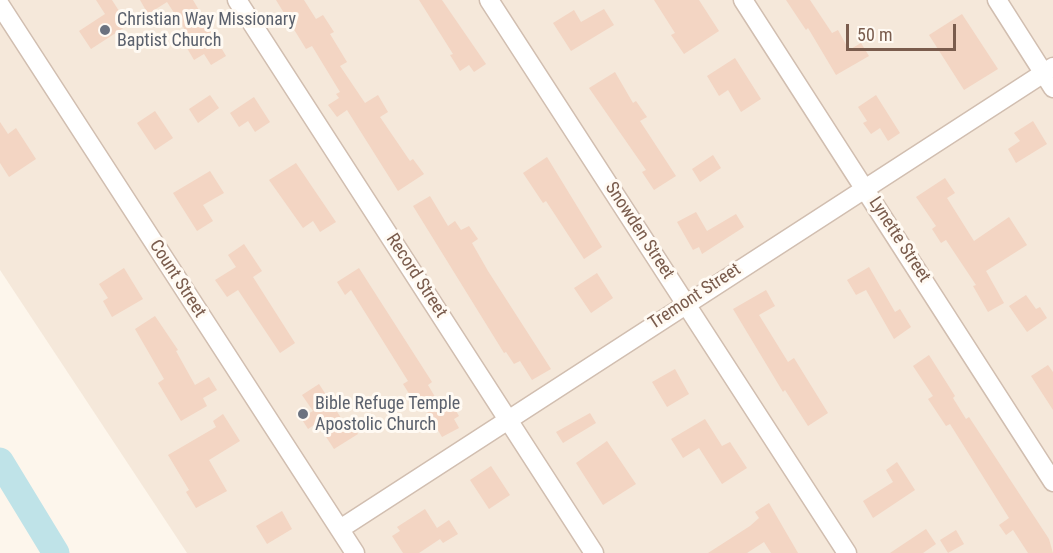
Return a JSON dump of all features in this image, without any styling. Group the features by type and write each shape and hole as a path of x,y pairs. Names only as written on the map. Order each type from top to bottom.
{"street":[{"name":"Record Street","path":"237,0 594,553"},
{"name":"Snowden Street","path":"489,0 847,553"},
{"name":"Lynette Street","path":"743,0 1053,482"},
{"path":"997,0 1050,76"},
{"name":"Count Street","path":"0,5 355,553"},
{"name":"Tremont Street","path":"340,529 865,187 1050,76"}],"shaded area":[{"path":"0,0 1053,0 1053,553 187,553 0,270"}],"building":[{"path":"96,0 112,0 128,25 91,49 79,31 105,14"},
{"path":"140,0 193,0 226,56 211,65 204,54 194,60 184,43 191,39 167,2 148,14"},
{"path":"276,0 304,0 316,19 323,15 334,32 330,34 347,62 340,66 365,103 378,95 388,112 380,117 410,161 413,159 424,174 398,191 347,110 337,117 328,105 339,98 336,94 340,92 312,46 306,49"},
{"path":"419,0 442,0 486,64 474,72 469,65 460,71 450,55 453,54"},
{"path":"654,0 699,0 719,31 684,54 671,35 675,33"},
{"path":"786,0 810,0 832,33 838,30 849,50 861,43 869,56 836,75 808,28 806,30"},
{"path":"604,9 614,25 571,51 553,23 574,10 581,22"},
{"path":"962,14 998,69 964,90 929,35"},
{"path":"735,58 761,99 741,112 728,90 719,96 707,76"},
{"path":"615,72 633,103 636,101 647,117 640,121 676,176 654,190 642,172 646,170 589,88"},
{"path":"210,95 219,108 198,123 189,109"},
{"path":"876,95 900,133 888,141 880,128 871,134 863,123 867,121 858,107"},
{"path":"254,97 270,122 255,132 248,121 239,127 230,113"},
{"path":"155,111 173,138 155,150 137,123"},
{"path":"1033,121 1047,144 1016,163 1008,149 1020,141 1014,133"},
{"path":"0,122 8,134 16,128 36,159 9,177 0,163"},
{"path":"713,155 721,168 700,182 692,169"},
{"path":"547,157 602,247 584,259 546,201 543,203 523,173"},
{"path":"296,163 336,222 320,232 313,221 303,228 269,180"},
{"path":"210,171 224,193 203,205 213,221 197,231 173,193"},
{"path":"945,178 955,193 947,198 974,241 1009,217 1027,245 986,271 1004,303 988,312 973,286 976,285 946,240 941,243 932,229 936,226 916,197"},
{"path":"430,196 448,226 455,221 461,230 469,226 478,239 472,243 488,271 551,369 532,380 520,361 514,364 506,352 504,353 413,206"},
{"path":"696,212 707,231 736,214 744,227 702,254 699,247 693,250 677,222"},
{"path":"244,244 262,271 253,277 295,343 280,353 238,290 227,297 215,280 236,267 228,255"},
{"path":"869,267 895,312 900,309 911,327 894,339 866,290 856,295 847,280"},
{"path":"124,268 143,299 112,317 103,301 108,298 99,284"},
{"path":"359,268 432,382 428,385 441,407 450,401 459,416 454,419 459,428 442,437 423,405 418,408 403,384 408,381 351,290 345,295 337,282"},
{"path":"597,273 613,298 591,313 574,288"},
{"path":"766,290 775,306 759,315 788,362 794,358 828,413 808,426 785,390 783,392 733,309"},
{"path":"1026,295 1036,309 1040,307 1047,318 1027,332 1009,306"},
{"path":"155,316 178,350 176,351 195,385 209,377 217,390 203,398 207,406 181,421 158,383 164,379 135,329"},
{"path":"929,355 955,396 953,398 966,419 969,417 1049,539 1053,553 1028,553 1013,530 1006,535 999,525 1009,518 950,424 946,426 928,399 933,396 913,366"},
{"path":"1048,365 1053,372 1053,410 1031,376"},
{"path":"675,369 689,394 667,407 652,382"},
{"path":"319,384 345,424 350,421 358,434 334,449 317,423 308,429 301,418 313,411 302,395"},
{"path":"590,413 596,423 563,443 556,432"},
{"path":"223,414 240,441 209,460 227,491 196,508 186,492 189,490 168,455 216,427 213,421"},
{"path":"705,419 722,446 730,442 747,468 722,484 699,448 683,458 671,439"},
{"path":"607,441 636,484 603,505 576,463"},
{"path":"897,462 915,490 873,518 863,501 893,482 886,470"},
{"path":"491,466 510,495 489,509 470,480"},
{"path":"769,503 798,553 771,553 764,542 747,553 708,553 750,526 759,518 755,512"},
{"path":"425,509 437,528 449,520 458,534 443,543 440,539 419,553 403,553 392,536 400,531 397,527"},
{"path":"282,511 292,529 267,544 256,526"},
{"path":"926,529 936,544 923,553 890,553"},
{"path":"956,530 964,544 948,553 940,540"}],"waterway":[{"path":"0,461 56,553"}],"place":[{"name":"Christian Way Missionary Baptist Church","path":"105,30"},
{"name":"Bible Refuge Temple Apostolic Church","path":"303,414"}]}
